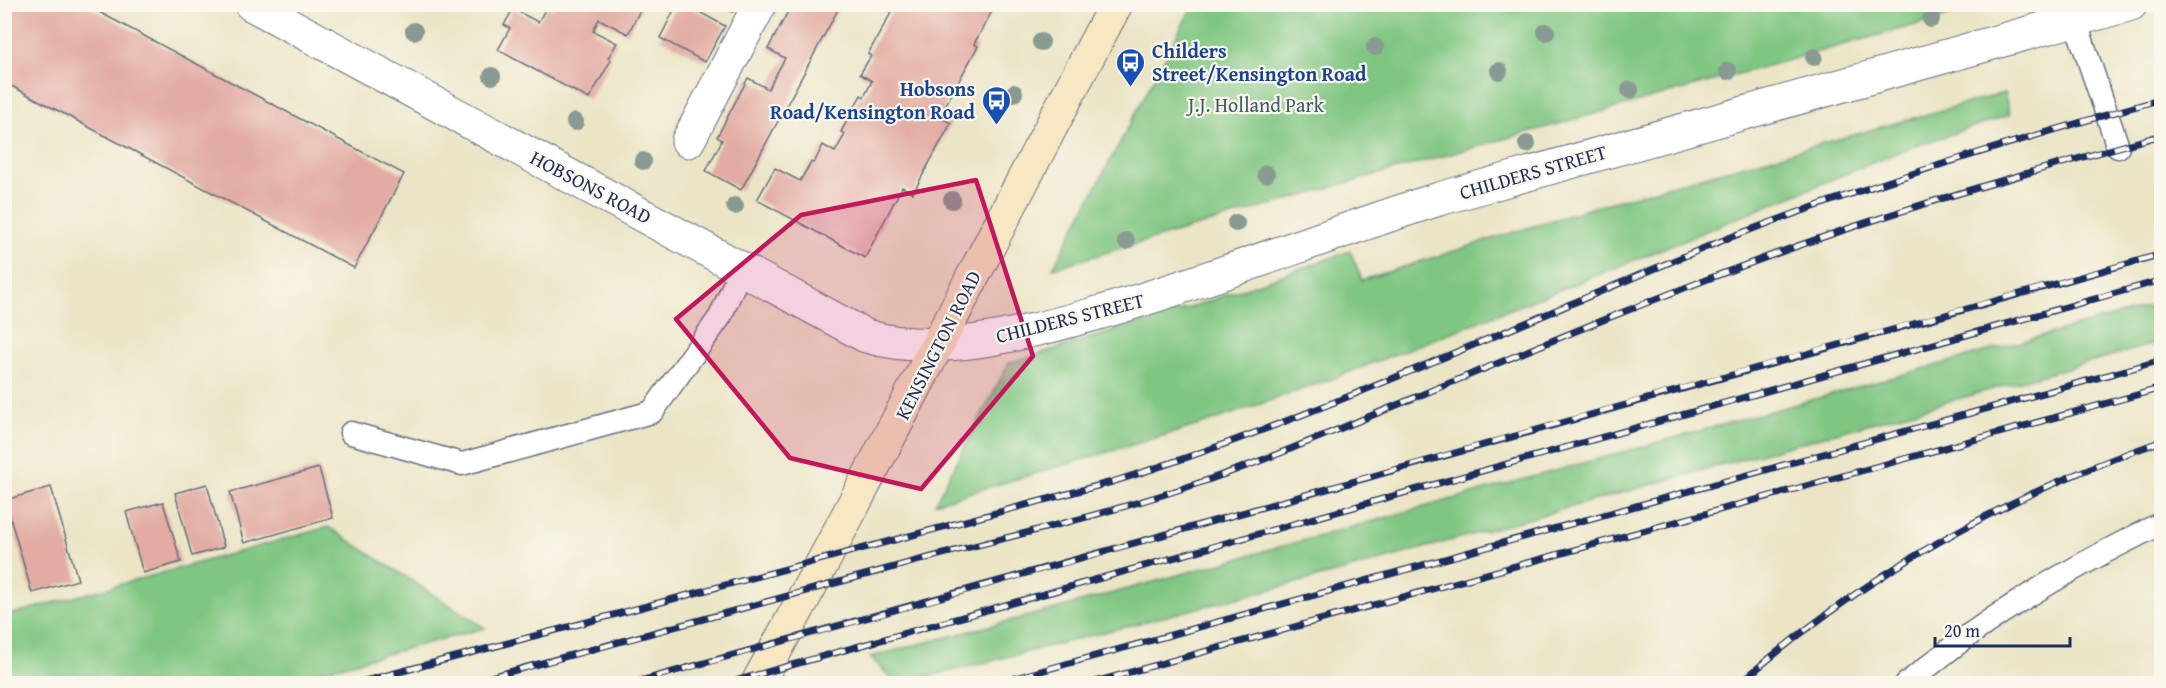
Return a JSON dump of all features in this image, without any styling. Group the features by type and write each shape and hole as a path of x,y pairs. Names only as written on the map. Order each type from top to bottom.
{"street":[{"name":"HOBSONS ROAD","path":"251,4 866,336 885,342 937,345"},
{"path":"688,141 760,4"},
{"name":"KENSINGTON ROAD","path":"757,684 895,428 1025,173 1116,4"},
{"name":"CHILDERS STREET","path":"937,345 1019,334 1113,308 1184,287 1368,221 1438,199 2131,4"}],"lane":[{"path":"2075,20 2118,147"},
{"path":"351,432 462,464 652,412 720,317 741,269"},
{"path":"1906,684 1972,633 2042,587 2162,523"}],"highlighted area":[{"path":"976,180 1033,356 921,489 790,458 676,319 801,215"}],"green space":[{"name":"J.J. Holland Park","path":"1193,5 1987,5 1375,175 1053,268"},
{"path":"2004,93 2010,115 1909,148 1593,277 1329,380 1203,424 935,503 1009,363 1192,307 1350,251 1362,280 1594,207"},
{"path":"2161,303 2161,342 1335,573 905,683 896,683 870,657 1048,611"},
{"path":"328,527 485,628 276,683 5,683 5,616"}],"building":[{"path":"4,4 84,4 404,174 354,268 4,82"},
{"path":"556,4 643,4 628,34 599,19 593,31 617,43 608,58 611,60 589,99 498,50 510,28 504,25 513,9 538,22 547,6 553,10"},
{"path":"677,4 685,4 725,26 705,62 660,38"},
{"path":"719,4 737,4 733,12"},
{"path":"792,4 841,4 741,190 706,171 722,140 717,137 748,78 768,89 785,58 768,49"},
{"path":"896,4 996,4 974,44 978,46 939,117 951,123 913,193 902,187 865,258 757,200 775,168 800,181 811,162 814,163 823,145 835,152 845,134 841,132 861,95 864,97 872,81 860,74 871,56 868,54"},
{"path":"319,468 333,518 244,543 230,492"},
{"path":"207,484 224,547 192,556 175,493"},
{"path":"51,487 78,580 32,593 5,500"},
{"path":"163,502 181,562 143,573 126,512"}],"railway":[{"path":"354,684 1112,482 1171,463 1287,421 1739,234 1949,162 2162,99"},
{"path":"465,684 1184,488 1297,446 1583,328 1759,260 1909,209 2162,135"},
{"path":"629,684 2162,254"},
{"path":"724,684 2162,280"},
{"path":"994,684 2162,360"},
{"path":"1087,684 2162,388"},
{"path":"1739,684 1787,644 1836,608 1887,573 1939,542 2048,486 2162,441"}],"place":[{"name":"Childers Street/Kensington Road","path":"1131,88"},
{"name":"Hobsons Road/Kensington Road","path":"996,126"}]}
